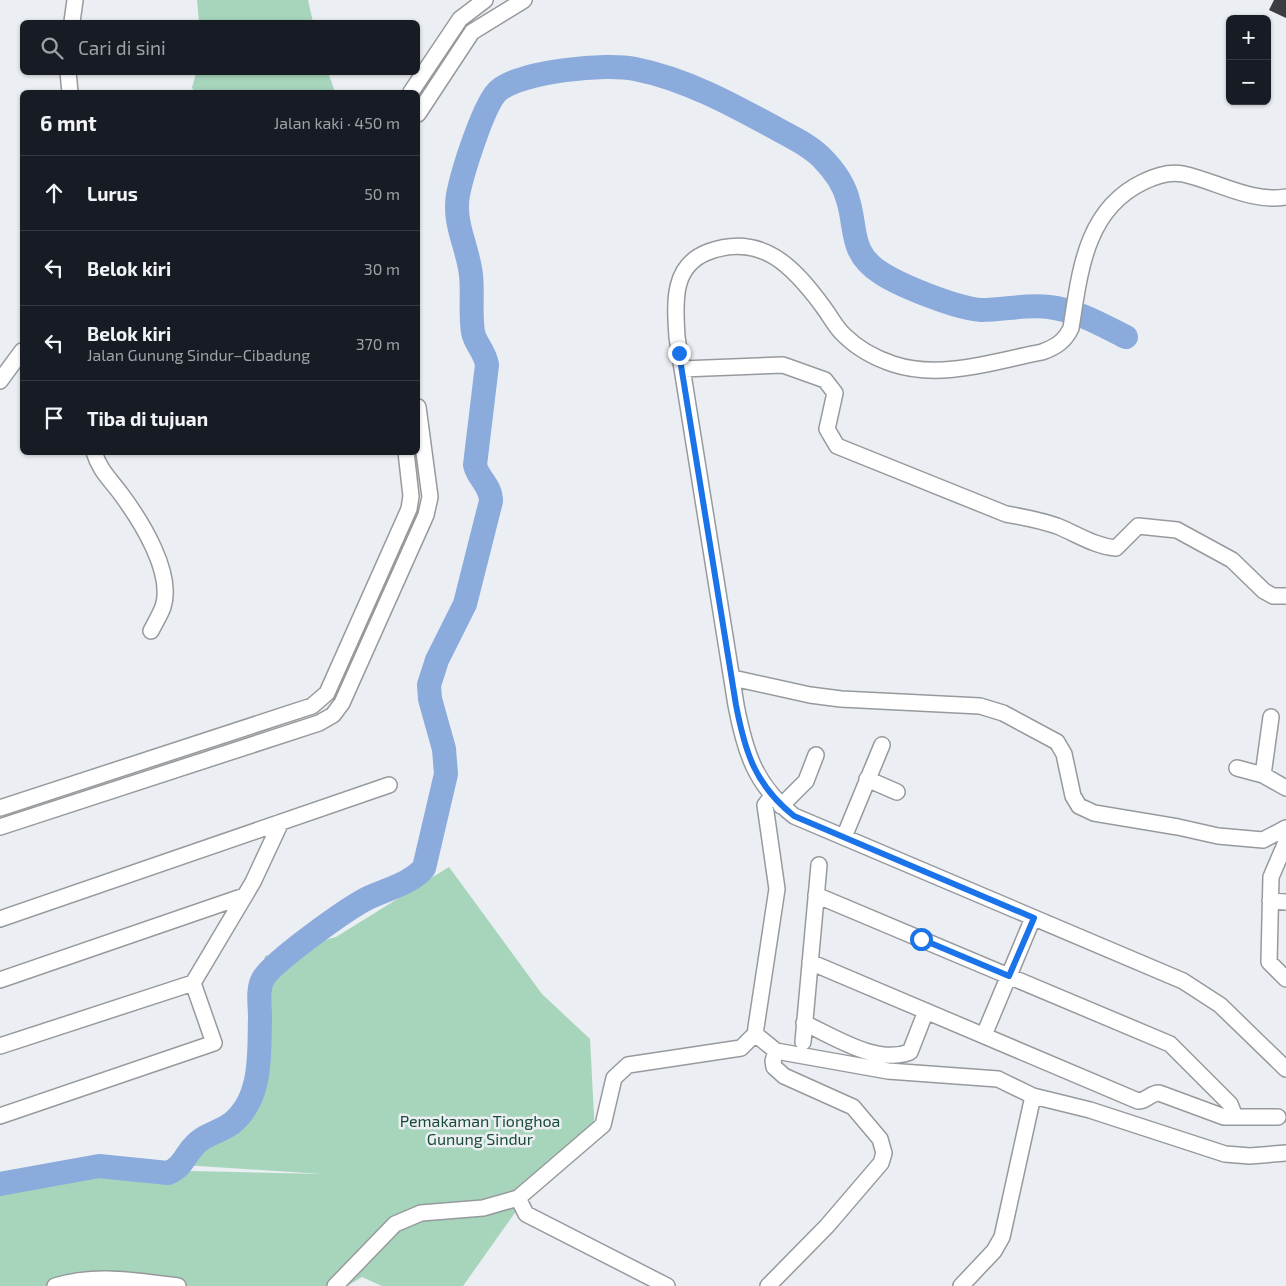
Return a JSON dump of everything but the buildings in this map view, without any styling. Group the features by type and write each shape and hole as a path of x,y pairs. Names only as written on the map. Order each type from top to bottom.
{"street":[{"path":"72,20 75,0"},
{"path":"412,90 460,19 485,0"},
{"path":"420,111 472,32 524,0"},
{"path":"68,75 70,90"},
{"path":"1285,200 1244,193 1183,174 1164,174 1150,178 1122,195 1100,217 1085,250 1072,328 1061,343 1042,352 955,369 936,371 913,369 892,364 857,346 842,334 807,286 772,255 756,247 744,245 731,246 703,254 689,264 681,275 675,301 677,337 736,705 746,750 753,768 776,801 794,816 1184,981 1220,1004 1286,1069"},
{"path":"0,381 20,354"},
{"path":"682,369 783,365 825,380 836,393 827,429 838,446 1006,514 1032,518 1058,527 1100,546 1116,548 1138,526 1177,530 1232,560 1264,591 1273,596 1286,596"},
{"path":"0,827 319,723 333,715 342,703 426,515 430,497 420,422"},
{"path":"95,455 99,467 121,494 158,555 165,580 166,592 163,606 151,631"},
{"path":"0,808 312,706 327,693 409,509 412,496 406,455"},
{"path":"733,678 810,695 841,699 980,706 1003,713 1057,742 1064,754 1073,796 1079,806 1094,813 1178,826 1218,836 1264,840 1286,828"},
{"path":"1264,775 1271,717"},
{"path":"844,837 882,745"},
{"path":"335,1286 395,1224 420,1213 483,1208 518,1198 603,1125 614,1078 628,1065 741,1048 755,1034 777,889 765,805 776,801 806,781 816,755"},
{"path":"1236,768 1264,775 1286,788"},
{"path":"867,779 897,792"},
{"path":"0,919 389,785"},
{"path":"0,1046 193,983 244,896 281,822"},
{"path":"1286,842 1270,877 1269,962 1286,979"},
{"path":"802,1042 819,865"},
{"path":"816,895 1170,1044 1230,1104 1235,1117"},
{"path":"0,980 244,896"},
{"path":"1270,901 1286,902"},
{"path":"984,1036 1034,918"},
{"path":"810,962 1138,1101 1144,1101 1153,1093 1159,1093 1224,1116 1278,1117"},
{"path":"1269,962 1286,963"},
{"path":"0,1116 214,1043 193,983"},
{"path":"804,1023 866,1051 899,1056 910,1052 926,1011"},
{"path":"755,1034 776,1051 888,1071 998,1079 1033,1096 1090,1110 1225,1154 1250,1156 1286,1153"},
{"path":"768,1286 827,1226 881,1163 884,1153 880,1139 853,1107 784,1076 774,1067 772,1061 776,1051"},
{"path":"961,1286 994,1251 1002,1237 1033,1096"},
{"path":"518,1198 526,1214 667,1286"},
{"path":"55,1286 77,1279 103,1278 178,1286"}],"green space":[{"path":"197,0 308,0 313,20 199,20"},
{"path":"195,75 329,75 334,90 194,90 192,88"},
{"name":"Pemakaman Tionghoa Gunung Sindur","path":"449,867 542,994 590,1039 595,1135 529,1193 463,1286 382,1286 362,1277 347,1286 0,1286 0,1184 146,1170 322,1174 168,1164 183,1140 215,1132 254,1110 263,1079 254,1009 265,956 336,937"}],"waterway":[{"path":"0,1184 99,1166 168,1173 174,1170 196,1143 232,1123 242,1113 249,1101 254,1088 259,1059 260,987 269,971 311,936 344,912 368,898 405,882 424,868 446,774 444,749 430,699 429,685 437,660 465,604 491,501 487,486 475,465 487,365 473,332 471,275 459,226 457,206 460,185 474,139 493,97 499,90 511,83 545,73 605,67 622,67 654,73 691,86 794,138 821,157 834,172 844,188 859,249 871,265 881,273 915,290 959,306 982,310 1032,306 1049,307 1069,311 1126,337"}],"route":[{"path":"679,353 736,705 746,750 759,779 781,806 794,816 1034,918 1009,976 921,939"}]}
